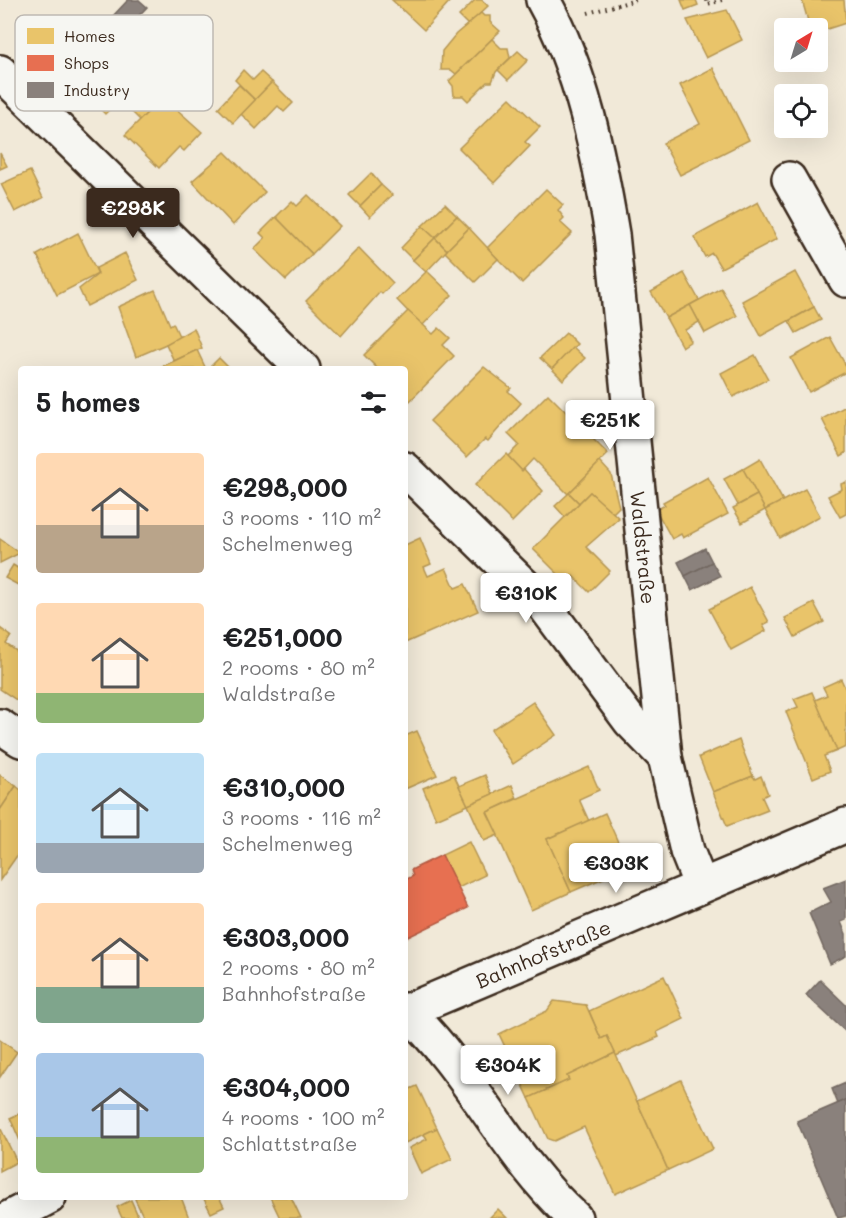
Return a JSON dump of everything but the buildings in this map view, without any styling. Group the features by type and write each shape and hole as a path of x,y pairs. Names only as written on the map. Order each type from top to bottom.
{"street":[{"name":"Waldstraße","path":"549,11 600,163 612,234 665,757 687,851 701,886"},
{"path":"0,72 15,87"},
{"path":"40,111 300,366"},
{"path":"789,179 846,280"},
{"path":"408,472 543,604 630,721 665,757"},
{"path":"0,726 18,738"},
{"name":"Bahnhofstraße","path":"408,1010 846,825"},
{"path":"408,1013 451,1061 544,1185 575,1218"},
{"path":"9,1218 43,1200"}],"path":[{"path":"549,11 636,0"},
{"path":"706,0 707,4 724,0"}]}
